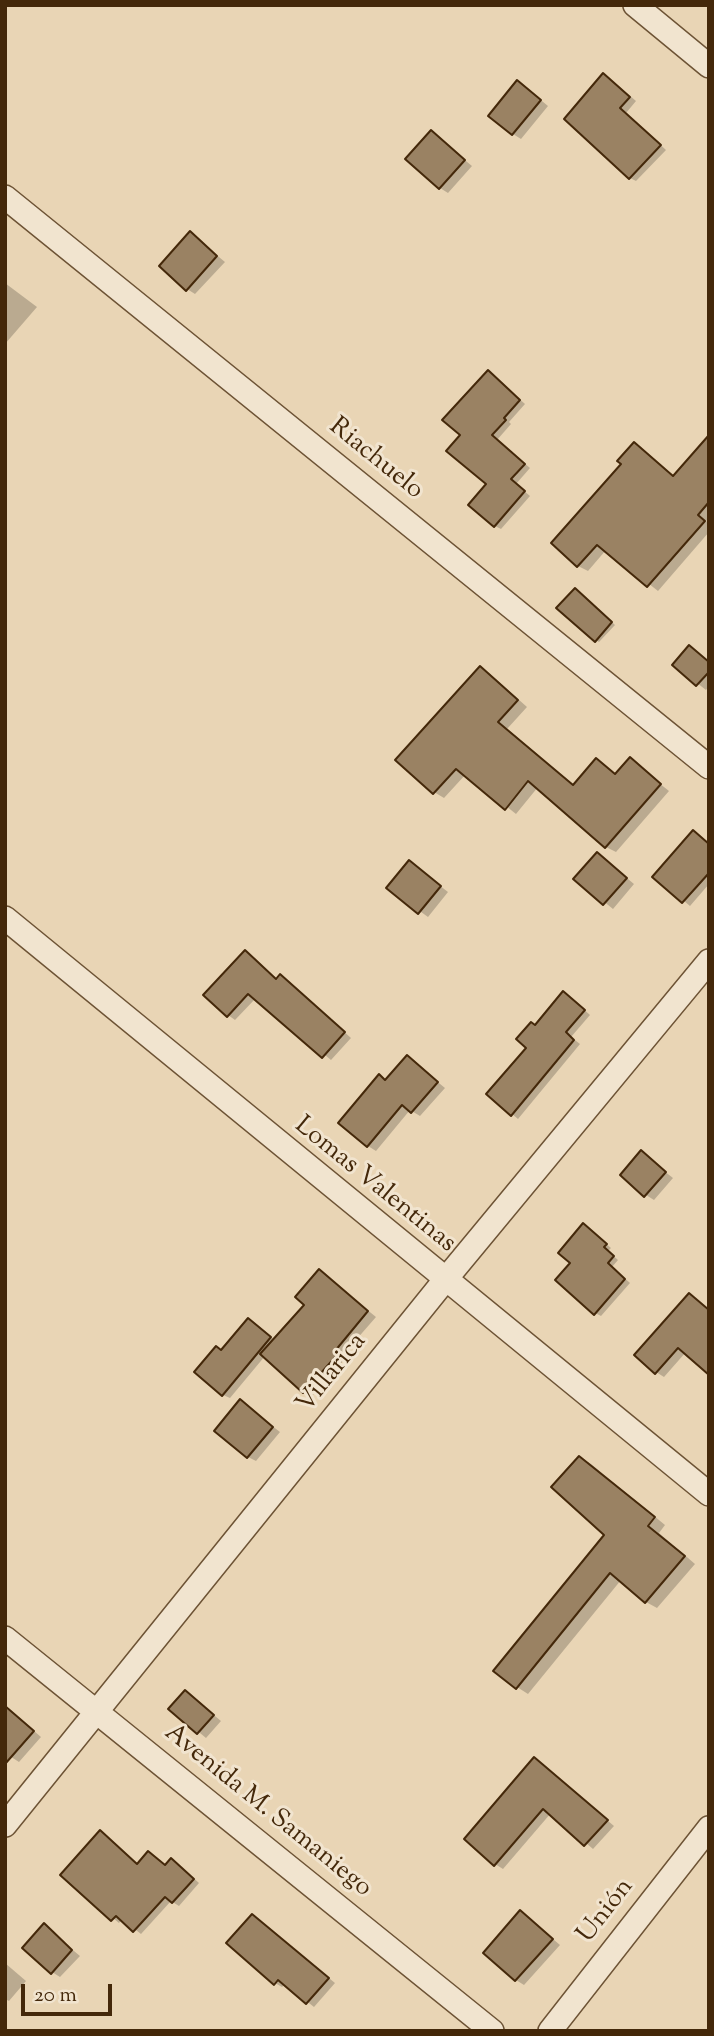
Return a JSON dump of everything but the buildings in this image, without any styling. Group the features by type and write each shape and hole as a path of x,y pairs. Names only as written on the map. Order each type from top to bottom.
{"street":[{"path":"635,5 709,66"},
{"name":"Riachuelo","path":"5,197 709,767"},
{"name":"Lomas Valentinas","path":"8,926 709,1494"},
{"name":"Villarica","path":"5,1825 445,1280 709,961"},
{"name":"Avenida M. Samaniego","path":"5,1638 492,2031"},
{"name":"Unión","path":"550,2031 709,1828"}]}
